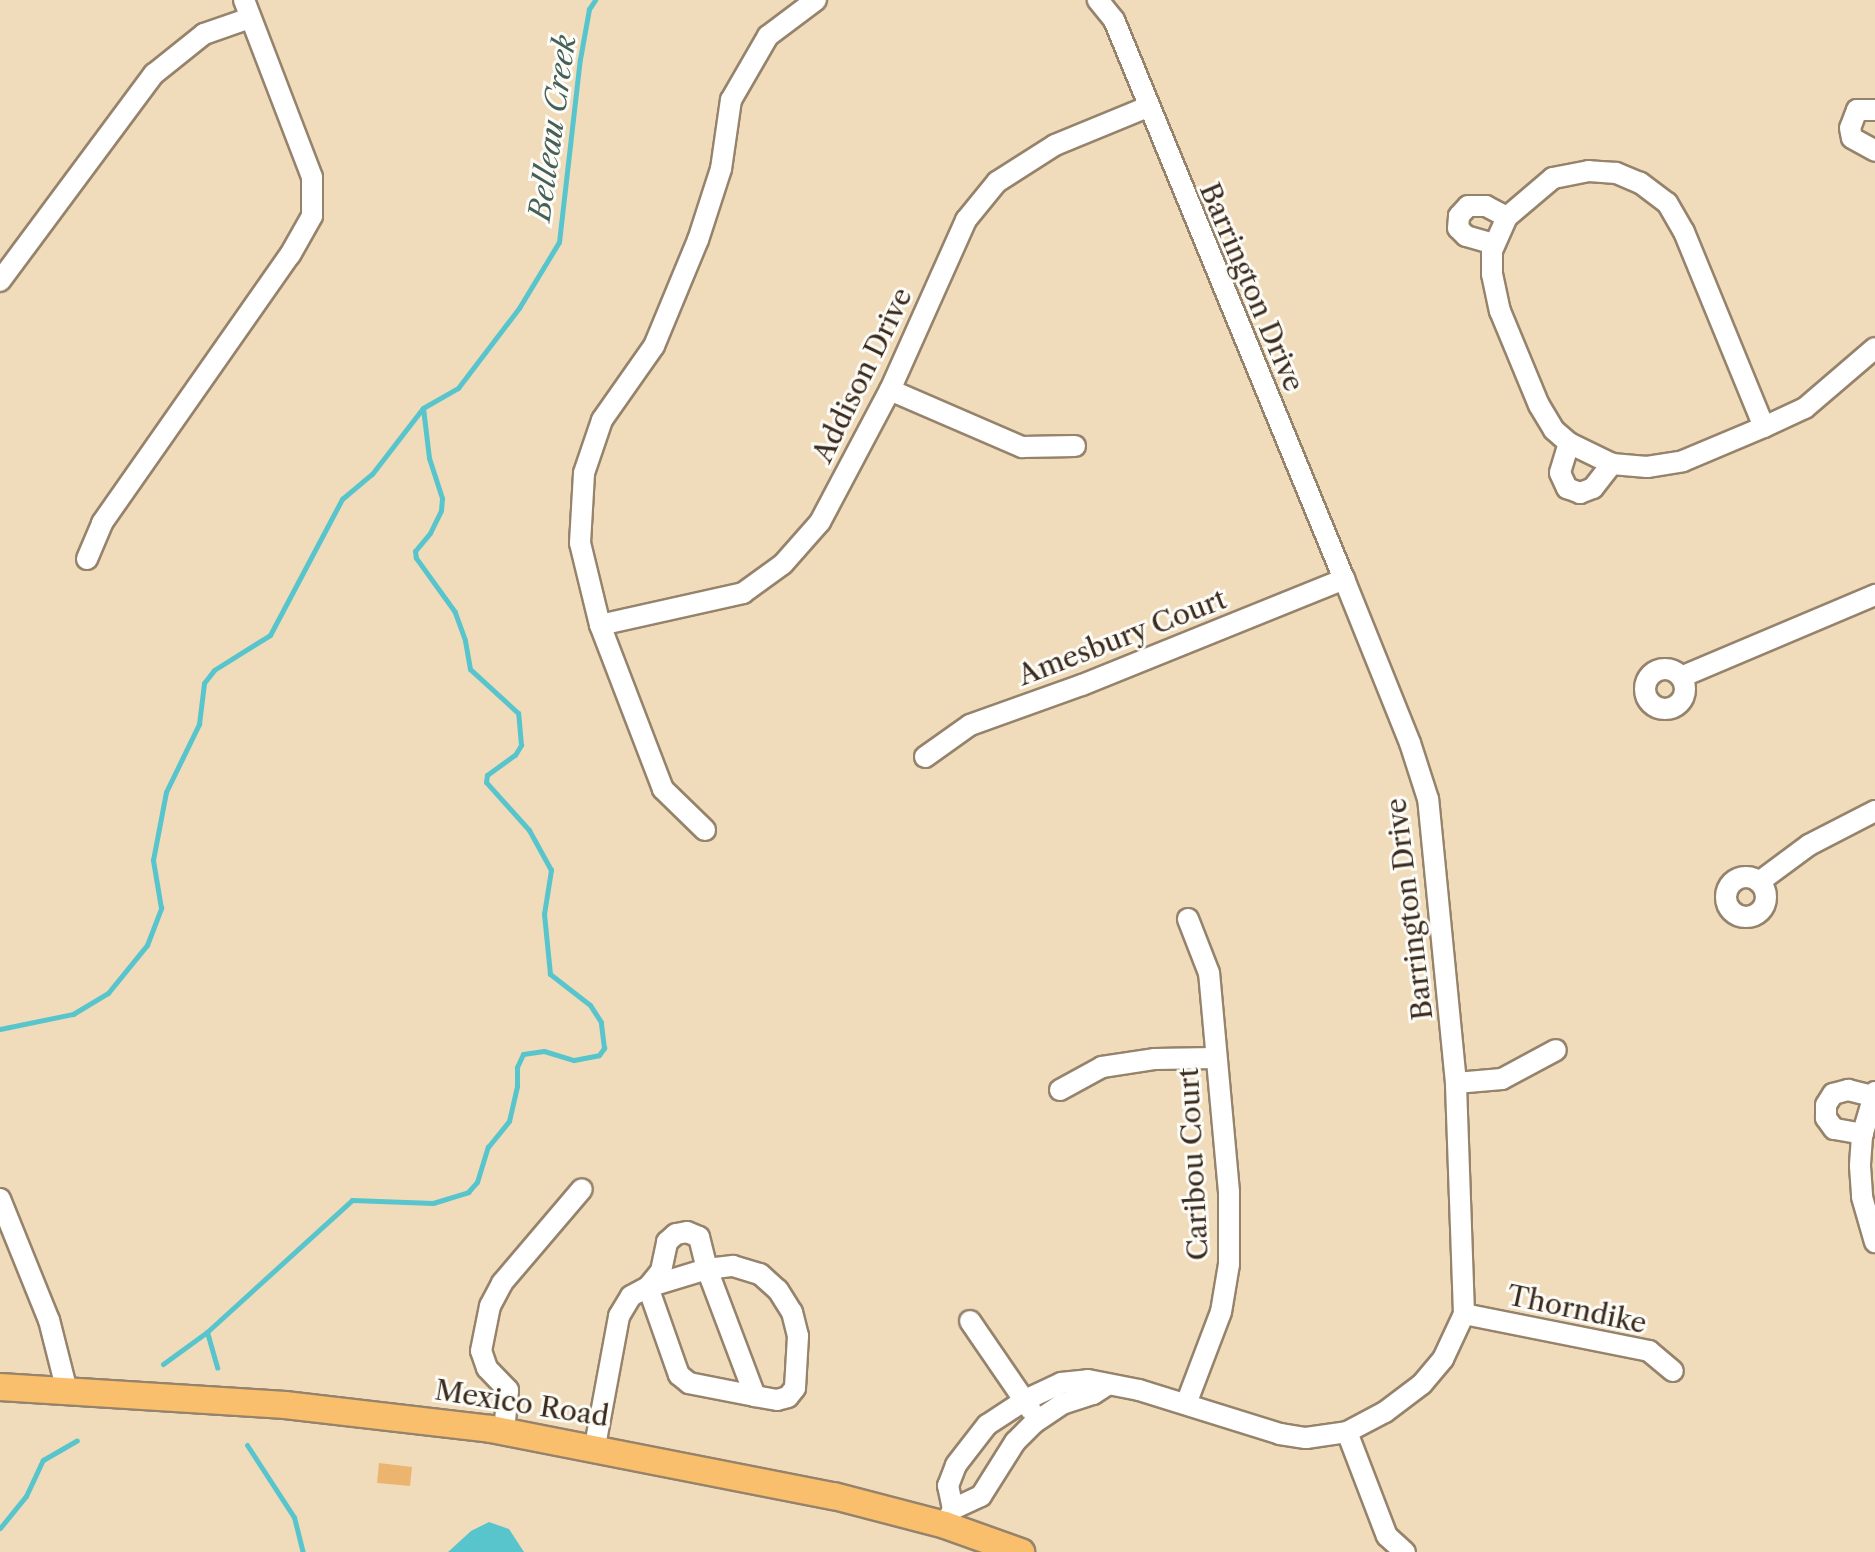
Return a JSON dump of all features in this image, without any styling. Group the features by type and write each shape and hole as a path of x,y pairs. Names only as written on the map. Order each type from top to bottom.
{"main road":[{"name":"Mexico Road","path":"0,1387 356,1411 504,1431 595,1446 949,1517 1021,1552"}],"street":[{"path":"705,830 663,789 600,625 580,543 584,473 602,420 654,346 698,240 721,169 731,100 768,36 816,0"},
{"name":"Barrington Drive","path":"949,1517 948,1486 956,1465 987,1425 1025,1400 1061,1383 1088,1380 1186,1404 1280,1434 1306,1438 1347,1432 1385,1412 1422,1384 1443,1359 1464,1314 1456,1083 1428,799 1410,743 1344,579 1147,107 1114,20 1098,0"},
{"path":"0,281 154,74 204,34 247,9 312,177 312,216 290,255 102,523 87,559"},
{"name":"Addison Drive","path":"600,625 743,593 783,564 820,522 890,390 966,220 997,182 1055,145 1147,107"},
{"path":"1875,110 1857,110 1850,128 1852,138 1875,151"},
{"path":"1764,427 1684,232 1667,203 1640,183 1616,173 1589,171 1553,178 1507,217 1494,244 1492,274 1500,311 1539,405 1554,430 1569,443 1612,464 1647,467 1683,461 1764,427 1805,408 1875,348"},
{"path":"1494,244 1466,236 1458,228 1459,216 1468,206 1486,206 1507,217"},
{"path":"890,390 1022,447 1075,446"},
{"path":"1569,443 1560,473 1567,488 1580,493 1593,488 1612,464"},
{"name":"Amesbury Court","path":"925,757 970,725 1082,685 1344,579"},
{"path":"1681,677 1875,595"},
{"path":"1759,882 1809,845 1875,811"},
{"name":"Caribou Court","path":"1186,1404 1221,1312 1229,1264 1229,1192 1209,973 1188,919"},
{"path":"1456,1083 1502,1079 1556,1050"},
{"path":"1060,1090 1102,1067 1155,1059 1215,1058"},
{"path":"1863,1134 1834,1129 1826,1118 1826,1105 1833,1094 1848,1090 1874,1094 1863,1134 1862,1197 1875,1242"},
{"path":"504,1431 508,1390 487,1368 481,1351 490,1306 511,1271 582,1189"},
{"path":"0,1199 49,1320 67,1391"},
{"path":"648,1287 661,1271 667,1242 676,1234 687,1232 699,1237 705,1251 707,1269 755,1396"},
{"path":"595,1446 619,1316 631,1296 648,1287 707,1269 733,1266 760,1274 778,1290 792,1312 798,1336 795,1388 788,1397 777,1400 689,1383 679,1375 648,1287"},
{"name":"Thorndike","path":"1464,1314 1649,1351 1673,1371"},
{"path":"970,1321 1038,1420"},
{"path":"949,1517 981,1496 1015,1442 1038,1420 1062,1404 1093,1394 1107,1385"},
{"path":"1347,1432 1387,1536 1405,1552"}],"water":[{"path":"489,1522 509,1529 524,1552 448,1552 471,1531"}],"building":[{"path":"379,1463 412,1467 410,1486 377,1483"}],"waterway":[{"name":"Belleau Creek","path":"0,1029 73,1014 108,993 147,945 161,908 153,860 166,792 199,724 204,683 214,670 270,635 342,499 372,474 423,408 458,388 519,308 559,242 580,59 589,9 595,0"},
{"path":"163,1364 207,1332 352,1200 433,1203 468,1192 477,1182 488,1147 509,1121 517,1086 517,1067 523,1054 544,1051 574,1060 599,1055 604,1048 601,1022 590,1005 550,974 544,914 551,870 529,830 486,782 487,775 515,755 521,745 518,713 470,669 465,640 455,612 416,558 415,551 430,533 441,510 442,498 429,458 423,408"},
{"path":"207,1332 217,1368"},
{"path":"0,1528 26,1496 43,1460 77,1440"},
{"path":"247,1445 294,1517 303,1552"}]}
